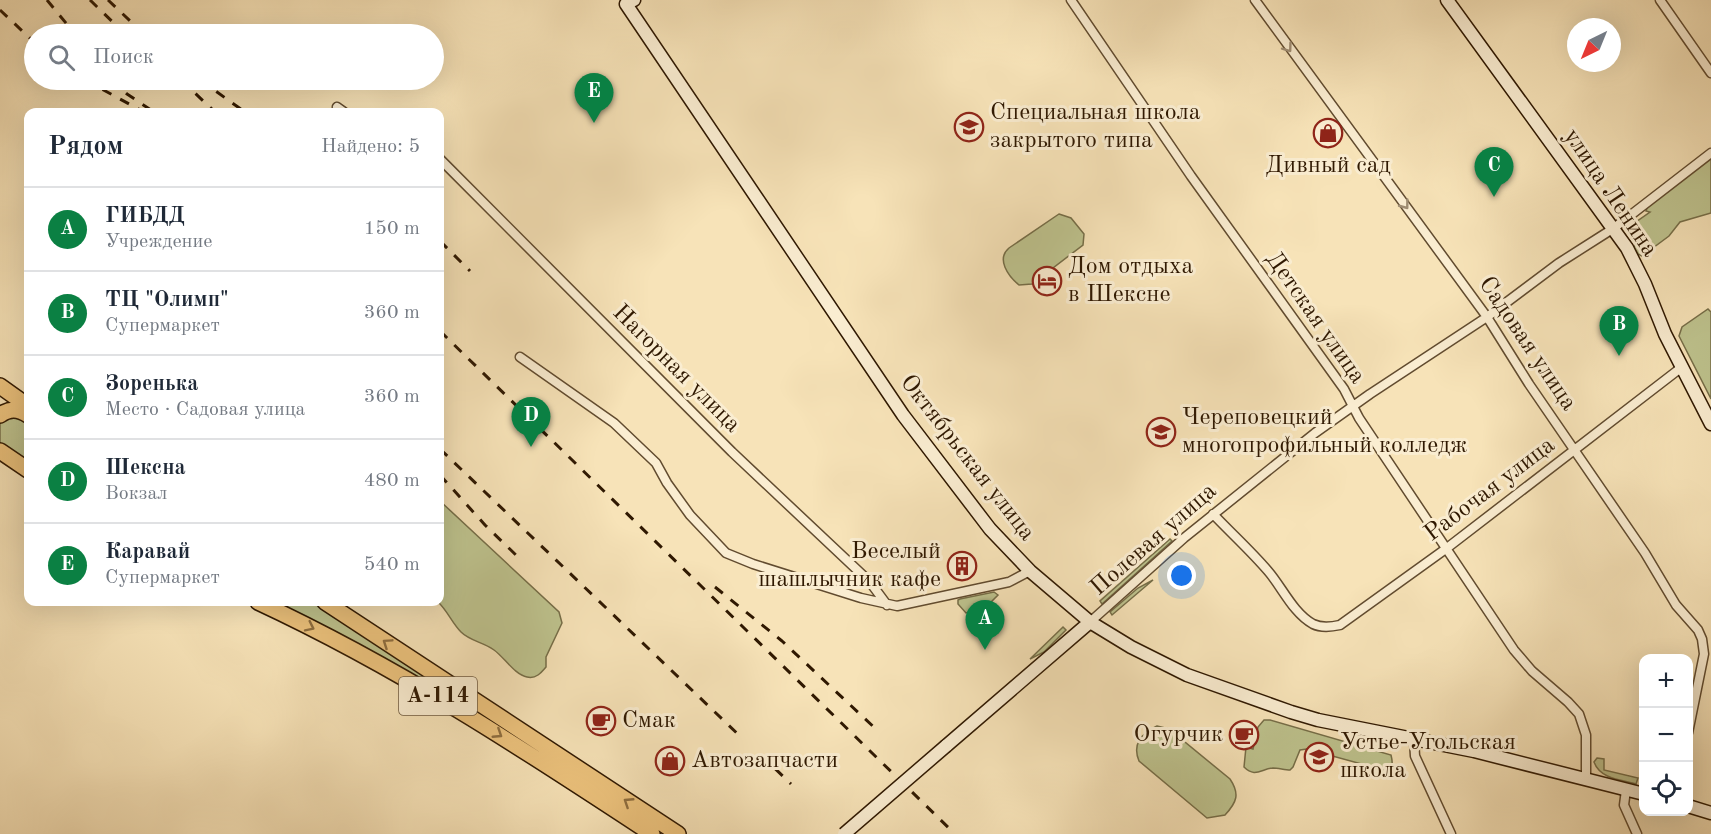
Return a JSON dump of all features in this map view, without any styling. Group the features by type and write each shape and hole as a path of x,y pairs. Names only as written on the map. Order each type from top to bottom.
{"highway":[{"path":"0,386 24,402"},
{"path":"0,415 14,410 24,414"},
{"path":"0,451 24,467"},
{"path":"0,461 24,476"},
{"name":"А-114","path":"266,606 329,636 414,682 652,834"},
{"name":"А-114","path":"331,606 678,834"}],"street":[{"name":"Детская улица","path":"1071,0 1191,176 1344,389 1352,406 1520,657 1579,714 1586,735 1586,779"},
{"name":"Садовая улица","path":"1255,0 1487,317 1529,384 1645,553 1676,605 1698,630 1704,654 1693,712"},
{"name":"улица Ленина","path":"1448,0 1614,228 1635,263 1682,367 1711,424"},
{"path":"1660,0 1711,73"},
{"name":"Октябрьская улица","path":"628,1 903,415 990,530 1030,571 1090,622 1163,664 1212,685 1317,720 1474,752 1639,793"},
{"name":"Полевая улица","path":"1090,622 1213,514 1315,433 1487,317 1559,263 1614,228 1711,153"},
{"name":"Нагорная улица","path":"444,163 732,452 870,582 887,605"},
{"path":"520,357 623,431 656,463 690,515 726,553 753,564 887,605 906,606 999,585 1030,571"},
{"name":"Рабочая улица","path":"1213,514 1270,573 1297,609 1314,625 1331,627 1340,625 1447,548 1682,367"},
{"path":"844,834 1090,622"},
{"path":"1414,740 1415,756 1451,834"},
{"path":"1626,790 1624,805 1637,834"},
{"path":"1693,807 1711,813"}],"green space":[{"path":"1711,157 1711,213 1680,222 1669,236 1642,256 1638,254 1634,247 1637,242 1626,229 1650,212 1646,211 1648,205"},
{"path":"1059,214 1071,218 1084,234 1083,245 1032,284 1019,285 1005,267 1005,252"},
{"path":"1708,309 1711,312 1711,399 1679,336 1682,327"},
{"path":"5,417 24,419 24,463 0,446 0,421"},
{"path":"444,505 559,612 562,623 546,657 546,667 538,675 530,677 523,676 494,650 465,635 441,606 444,606"},
{"path":"1170,539 1172,541 1102,604 1100,601"},
{"path":"1153,580 1112,615 1110,612 1138,588"},
{"path":"994,592 998,595 985,608 966,613 958,604 960,599"},
{"path":"277,606 318,606 537,751"},
{"path":"1063,627 1066,630 1044,652 1030,659"},
{"path":"1264,720 1391,755 1391,765 1387,771 1307,749 1300,750 1290,770 1273,768 1251,772 1244,767 1246,747 1253,749 1258,727"},
{"path":"1157,726 1169,729 1230,779 1236,798 1225,815 1207,818 1139,761 1137,745 1139,740 1146,732"},
{"path":"1597,758 1604,759 1604,770 1638,778 1636,784 1612,778 1601,772 1594,762"}],"railway":[{"path":"47,0 67,24"},
{"path":"90,0 115,24"},
{"path":"108,0 133,24"},
{"path":"0,10 24,33"},
{"path":"103,90 137,108"},
{"path":"122,90 148,108"},
{"path":"192,90 211,108"},
{"path":"214,90 239,108"},
{"path":"444,245 470,271"},
{"path":"444,335 955,834"},
{"path":"444,453 742,738"},
{"path":"444,479 517,556"},
{"path":"715,587 782,641 878,731"},
{"path":"761,755 791,784"}],"place":[{"name":"Каравай","path":"594,123"},
{"name":"Специальная школа закрытого типа","path":"969,127"},
{"name":"Дивный сад","path":"1328,133"},
{"name":"Зоренька","path":"1494,197"},
{"name":"Дом отдыха в Шекснe","path":"1047,281"},
{"name":"ТЦ \"Олимп\"","path":"1619,356"},
{"name":"Череповецкий многопрофильный колледж","path":"1161,432"},
{"name":"Шексна","path":"531,447"},
{"name":"Веселый шашлычник кафе","path":"962,566"},
{"name":"ГИБДД","path":"985,650"},
{"name":"Смак","path":"601,721"},
{"name":"Огурчик","path":"1244,735"},
{"name":"Устье-Угольская школа","path":"1319,757"},
{"name":"Автозапчасти","path":"670,761"}]}
